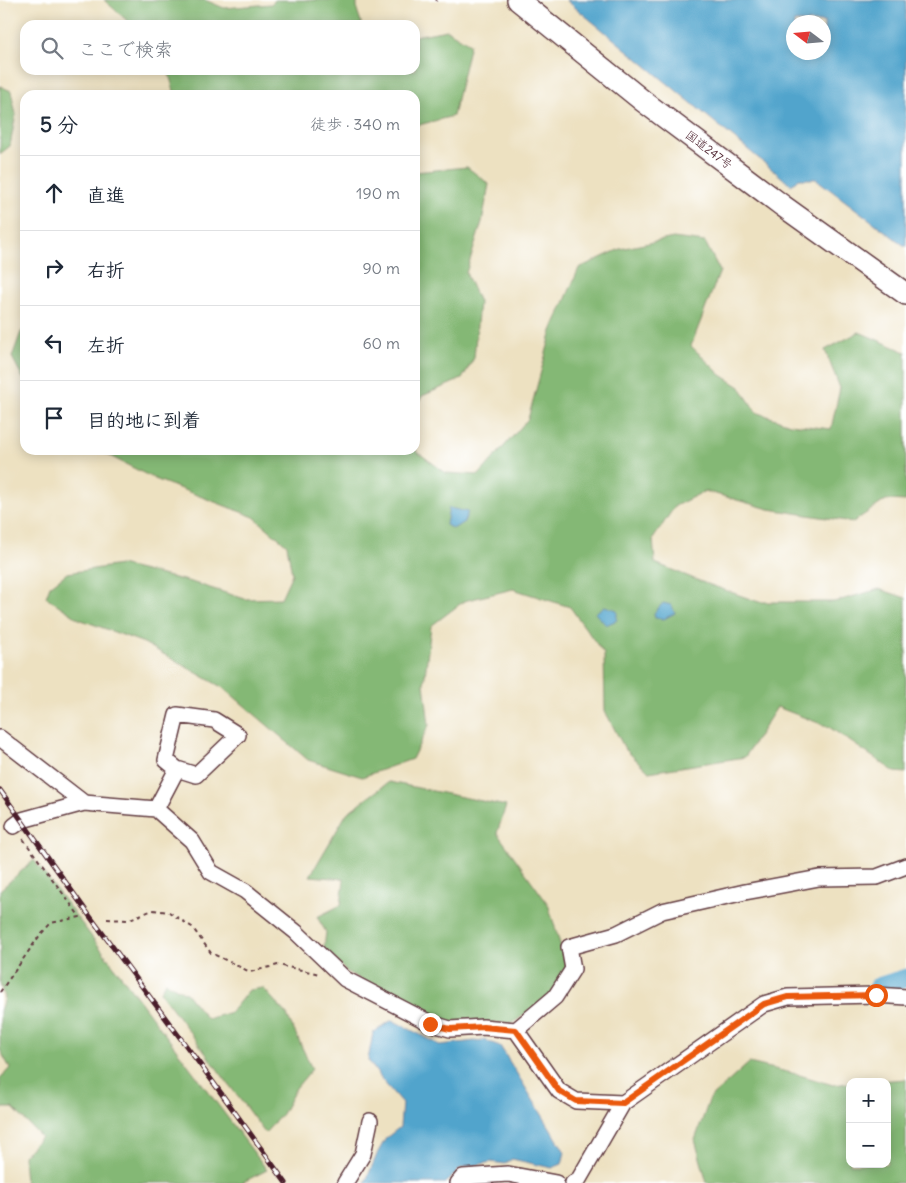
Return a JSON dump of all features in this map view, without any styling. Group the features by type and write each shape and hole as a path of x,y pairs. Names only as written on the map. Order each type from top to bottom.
{"highway":[{"name":"国道247号","path":"518,0 658,112 783,206 906,294"}],"street":[{"path":"177,715 214,720 238,735 196,775 178,769 166,760 177,715"},
{"path":"0,738 84,804"},
{"path":"156,809 178,769"},
{"path":"14,826 22,820 84,804 156,809 192,841 211,872 245,891 296,932 345,978 430,1024 450,1029 483,1027 516,1030 555,997 573,969 569,947 616,934 662,911 745,892 819,878 877,877 906,866"},
{"path":"573,1183 579,1178 623,1103 764,1004 788,997 906,996"},
{"path":"516,1030 559,1091 576,1101 623,1103"},
{"path":"345,1183 363,1154 370,1120"},
{"path":"458,1183 463,1177 508,1174 556,1183"}],"path":[{"path":"0,992 40,935 52,923 80,917 14,826"},
{"path":"107,919 127,920 153,910 169,912 192,927 211,952 250,972 278,965 345,978"}],"green space":[{"path":"104,0 205,0 224,8 271,4 275,0 357,0 357,10 360,20 126,20"},
{"path":"447,30 470,44 453,116 420,125 420,90 174,90 169,75 420,75 420,35"},
{"path":"0,86 11,91 16,114 10,146 0,154"},
{"path":"467,167 489,184 482,222 466,273 479,302 474,358 462,379 422,396 420,400 420,172"},
{"path":"673,238 705,242 720,271 691,346 721,375 740,387 756,412 790,424 831,429 840,388 825,350 859,332 906,352 906,501 886,500 853,522 769,509 705,491 675,506 653,539 655,563 759,602 834,602 879,589 906,598 906,773 895,772 829,727 777,707 745,757 649,772 625,749 605,711 604,654 570,607 513,589 464,601 431,626 424,684 429,725 412,759 362,777 308,760 225,689 144,643 79,619 46,597 50,586 67,573 120,565 191,582 245,599 281,598 292,574 287,545 254,517 155,479 108,455 420,454 446,473 479,475 528,419 552,331 579,268 620,249"},
{"path":"20,335 20,372 12,357"},
{"path":"389,782 506,806 497,833 548,904 567,967 553,993 513,1023 449,1023 430,1017 347,972 324,948 326,932 317,917 341,905 344,879 310,876 347,813"},
{"path":"34,860 267,1170 241,1183 25,1183 23,1156 41,1137 13,1108 0,1108 0,1079 10,1068 0,1050 0,1011 4,998 0,982 0,890"},
{"path":"165,982 186,993 207,1019 231,1012 249,990 263,988 287,1015 312,1069 296,1088 282,1114 265,1133 160,992"},
{"path":"749,1063 833,1085 846,1083 846,1168 891,1168 891,1080 906,1079 906,1183 707,1183 695,1140 710,1098"}],"water":[{"path":"566,0 906,0 906,247 816,179 799,179 791,185"},
{"path":"449,508 468,512 464,522 453,529 446,525"},
{"path":"663,603 671,605 675,613 664,619 655,618 654,613"},
{"path":"605,606 617,610 617,620 606,625 595,613"},
{"path":"392,1020 440,1045 484,1040 500,1046 565,1152 562,1164 552,1168 512,1159 505,1164 491,1162 461,1168 446,1183 365,1183 386,1138 400,1127 402,1103 368,1060 373,1033"}],"waterway":[{"path":"878,987 906,978"}],"railway":[{"path":"0,790 89,915 286,1183"}],"route":[{"path":"430,1024 450,1029 483,1027 516,1030 559,1091 576,1101 623,1103 764,1004 788,997 876,995"}]}
